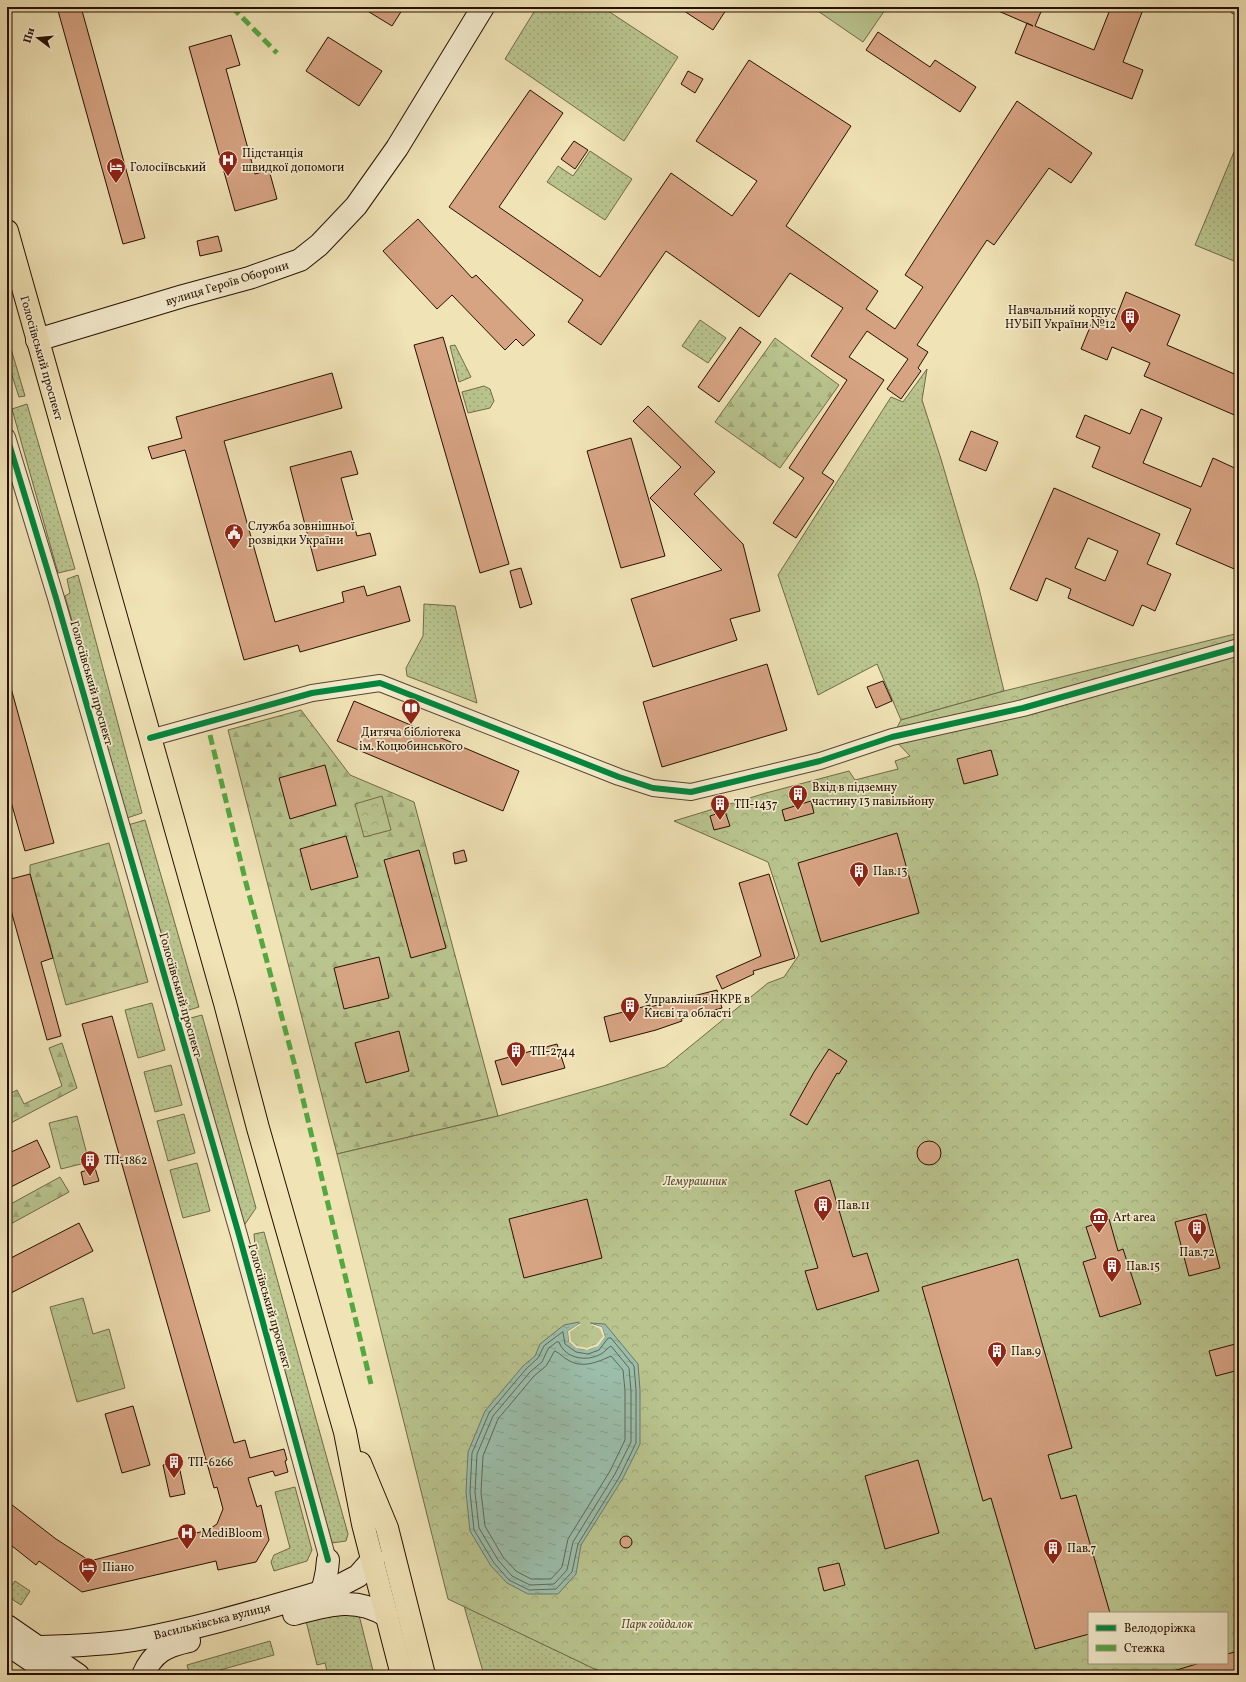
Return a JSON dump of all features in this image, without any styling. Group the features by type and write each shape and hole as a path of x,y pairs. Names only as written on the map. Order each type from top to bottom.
{"highway":[{"name":"Голосіївський проспект","path":"7,231 260,1135 345,1432 363,1524 402,1675"},
{"name":"Голосіївський проспект","path":"345,1432 369,1481 387,1528 424,1675"}],"main road":[{"name":"вулиця Героїв Оборони","path":"37,340 183,296 249,278 300,260 318,245 356,206 397,148 483,7"},
{"name":"Васильківська вулиця","path":"40,1647 90,1645 133,1640 335,1594 358,1576 373,1559"},
{"path":"328,1560 335,1594"},
{"path":"143,1675 154,1658 167,1646 302,1612 316,1602 335,1594 378,1610 387,1616"},
{"path":"7,1626 40,1647 78,1675"},
{"path":"7,1644 53,1675"}],"street":[{"name":"Голосіївський проспект","path":"7,437 58,606 241,1243 328,1560"},
{"path":"150,738 312,693 380,683 619,777 653,788 691,792 820,761 892,737 1023,708 1239,647"}],"green space":[{"path":"537,7 602,7 678,57 624,141 505,59"},
{"path":"812,7 887,7 863,42"},
{"path":"1239,140 1239,263 1195,245"},
{"path":"590,151 632,179 605,220 547,182 558,166 573,176"},
{"path":"700,320 726,338 708,363 682,346"},
{"path":"7,335 25,396 19,397 7,360"},
{"path":"775,338 839,385 780,468 715,422"},
{"path":"455,345 471,377 459,382 450,346"},
{"path":"927,369 922,400 978,584 1004,691 901,720 877,664 818,695 778,575 891,397 903,402"},
{"path":"484,386 490,389 494,401 490,408 468,413 462,392"},
{"path":"27,404 75,569 58,573 12,409"},
{"path":"78,575 142,813 127,818 65,596 70,593 67,579"},
{"path":"424,604 455,606 477,703 407,676 406,668 423,636"},
{"path":"1239,633 1239,1675 603,1675 603,1673 448,1599 337,1154 498,1116 665,1067 768,983 784,977 799,955 768,862 674,821 766,793 849,771 855,780 898,769 895,761 910,756 892,737 901,720 1004,691"},
{"path":"301,710 350,775 414,802 498,1116 337,1154 228,730"},
{"path":"382,796 391,830 364,837 355,804"},
{"path":"145,820 199,1007 182,1012 128,825"},
{"path":"109,843 148,982 66,1005 30,874 30,865"},
{"path":"152,1003 165,1050 138,1058 125,1010"},
{"path":"202,1015 256,1208 241,1230 183,1020"},
{"path":"62,1043 77,1088 7,1125 7,1095 17,1090 24,1104 62,1086 49,1048"},
{"path":"171,1065 182,1105 155,1112 144,1072"},
{"path":"184,1114 195,1153 168,1161 157,1121"},
{"path":"77,1116 89,1162 61,1169 49,1123"},
{"path":"197,1163 210,1211 183,1218 170,1170"},
{"path":"60,1177 69,1192 7,1226 7,1206"},
{"path":"264,1232 348,1534 346,1541 332,1543 248,1249 255,1247 254,1234"},
{"path":"83,1298 93,1334 109,1329 125,1388 77,1402 50,1307"},
{"path":"295,1487 312,1550 307,1561 274,1571 271,1562 274,1555 290,1548 275,1492"},
{"path":"15,1581 30,1591 21,1605 7,1596 7,1592"},
{"path":"464,1606 603,1673 603,1675 484,1675"},
{"path":"341,1611 357,1613 360,1619 374,1675 328,1675 325,1663 317,1665 306,1621"},
{"path":"270,1641 274,1655 202,1675 190,1675 187,1665"}],"water":[{"path":"579,1322 579,1324 568,1331 569,1342 574,1346 588,1349 597,1345 605,1337 602,1327 590,1323 605,1324 638,1364 640,1390 640,1444 623,1478 581,1545 576,1574 558,1594 528,1594 507,1583 491,1566 470,1531 466,1492 468,1452 485,1411 523,1366 535,1356 540,1344 564,1325"}],"pier":[{"path":"588,1323 602,1327 605,1337 598,1346 587,1350 576,1348 569,1342 568,1331 579,1324 581,1324 570,1332 571,1341 577,1346 587,1348 597,1344 603,1336 600,1329"}],"building":[{"path":"57,7 81,7 145,238 123,244"},
{"path":"361,7 404,7 392,26"},
{"path":"678,7 728,7 713,30"},
{"path":"989,7 1043,7 1035,26 1094,50 1111,7 1144,7 1123,62 1143,70 1132,99 1015,53 1027,23"},
{"path":"878,32 930,67 935,60 976,87 960,112 866,50"},
{"path":"231,35 240,65 226,69 255,174 269,170 277,199 235,211 189,47"},
{"path":"328,37 382,71 359,106 306,71"},
{"path":"749,60 851,126 786,226 878,291 866,309 895,329 923,287 905,275 1017,101 1092,153 1071,183 1049,168 994,245 987,240 917,345 928,352 918,368 921,371 901,399 887,389 908,359 867,331 849,357 884,380 822,473 834,481 796,538 773,523 804,478 789,468 847,380 811,356 843,308 790,273 759,317 666,251 601,345 568,322 583,300 449,207 530,90 563,113 499,207 600,277 671,173 732,216 757,181 696,141"},
{"path":"688,71 703,79 695,93 681,84"},
{"path":"574,141 588,150 575,169 561,159"},
{"path":"418,219 472,278 476,275 535,335 523,346 516,339 505,350 452,295 437,309 383,251"},
{"path":"218,236 222,251 200,256 197,241"},
{"name":"Навчальний корпус НУБіП України №12","path":"1126,292 1180,315 1167,345 1239,376 1239,417 1144,376 1150,363 1112,347 1107,360 1081,349 1095,315 1114,323"},
{"path":"740,327 761,342 719,402 698,387"},
{"path":"443,337 509,564 480,573 414,345"},
{"name":"Служба зовнішньої розвідки України","path":"332,373 342,408 224,441 275,622 344,602 342,592 364,586 367,596 400,586 410,621 300,652 298,645 244,660 185,450 152,459 148,447 182,438 176,417"},
{"path":"648,406 715,472 694,494 743,544 760,611 730,619 737,640 653,667 631,599 722,570 650,498 681,467 633,421"},
{"path":"1141,409 1162,418 1143,463 1201,487 1213,458 1239,470 1239,571 1176,544 1191,509 1092,467 1100,447 1076,437 1085,415 1130,434"},
{"path":"971,431 998,442 986,471 959,460"},
{"path":"631,438 665,556 621,568 587,451"},
{"path":"351,451 358,474 341,478 357,536 370,533 376,555 317,571 290,467"},
{"path":"1054,488 1160,534 1147,564 1171,574 1155,611 1142,605 1133,626 1068,598 1071,589 1046,578 1037,601 1010,589","holes":["1088,538 1118,551 1105,581 1075,568"]},
{"path":"521,568 532,604 520,608 510,571"},
{"path":"767,664 787,730 662,767 643,702"},
{"path":"883,681 892,701 876,708 867,687"},
{"path":"11,688 54,843 25,851 7,788 7,689"},
{"path":"354,701 519,771 503,811 337,741"},
{"path":"991,750 998,775 964,784 957,759"},
{"path":"325,765 336,805 290,819 279,778"},
{"name":"Вхід в підземну частину 13 павільйону","path":"811,801 814,813 785,821 782,810"},
{"name":"ТП-1437","path":"725,811 730,826 714,830 710,816"},
{"name":"Пав.13","path":"897,833 919,913 821,942 798,863"},
{"path":"346,836 358,877 311,890 300,849"},
{"path":"419,850 446,948 411,958 384,860"},
{"path":"464,850 467,861 455,864 453,853"},
{"path":"30,874 53,958 41,962 61,1036 47,1040 7,896 7,880"},
{"path":"769,874 795,958 753,971 754,974 722,989 716,976 761,956 739,883"},
{"path":"379,957 389,998 344,1009 334,968"},
{"path":"717,990 722,1008 681,1019 682,1021 656,1030 610,1042 604,1017"},
{"path":"112,1016 234,1443 245,1440 250,1458 284,1449 288,1472 275,1476 273,1471 248,1478 257,1507 261,1505 269,1540 256,1562 218,1570 216,1561 82,1592 39,1561 36,1565 7,1542 7,1501 56,1539 90,1561 208,1530 217,1524 223,1509 217,1487 214,1488 82,1024"},
{"path":"399,1031 409,1071 366,1083 355,1043"},
{"path":"557,1044 565,1068 502,1085 495,1061"},
{"path":"829,1049 847,1061 839,1074 837,1073 807,1125 790,1115 814,1072"},
{"path":"37,1140 50,1167 7,1189 7,1154"},
{"path":"924,1141 934,1141 941,1148 941,1158 934,1165 924,1165 917,1158 917,1148"},
{"name":"ТП-1862","path":"95,1168 99,1181 84,1185 81,1172"},
{"name":"Пав.11","path":"830,1180 853,1257 867,1253 879,1291 817,1310 805,1271 818,1268 795,1191"},
{"path":"587,1199 602,1258 524,1278 509,1219"},
{"name":"Пав.72","path":"1206,1214 1220,1268 1189,1276 1175,1222"},
{"name":"Пав.15","path":"1109,1219 1118,1251 1123,1249 1141,1304 1100,1317 1083,1262 1096,1258 1086,1227"},
{"path":"79,1223 93,1251 7,1295 7,1260"},
{"name":"Пав.9","path":"1018,1259 1072,1448 1048,1455 1061,1499 1076,1495 1110,1612 1088,1612 1088,1634 1035,1649 991,1498 983,1501 922,1287"},
{"path":"1239,1343 1239,1370 1216,1376 1209,1351"},
{"path":"133,1406 150,1465 122,1473 105,1414"},
{"path":"918,1460 939,1533 885,1549 865,1476"},
{"name":"ТП-6266","path":"178,1461 185,1494 170,1497 163,1465"},
{"path":"624,1536 628,1536 632,1542 628,1548 624,1548 620,1544 620,1540"},
{"path":"839,1563 845,1585 824,1591 818,1568"},
{"path":"1239,1651 1239,1675 1171,1675 1170,1672 1197,1664 1228,1664 1228,1654"}],"marked path":[{"path":"232,7 277,53"},
{"path":"210,735 246,883 296,1070 371,1384"}],"cycle path":[{"path":"7,437 56,598 239,1235 328,1560"},
{"path":"150,738 312,693 380,683 619,777 653,788 691,792 820,761 892,737 1023,708 1239,647"}],"place":[{"name":"Підстанція швидкої допомоги","path":"228,177"},
{"name":"Голосіївський","path":"116,184"},
{"name":"Навчальний корпус НУБіП України №12","path":"1130,334"},
{"name":"Служба зовнішньої розвідки України","path":"234,550"},
{"name":"Дитяча бібліотека ім. Коцюбинського","path":"411,725"},
{"name":"Вхід в підземну частину 13 павільйону","path":"798,811"},
{"name":"ТП-1437","path":"720,821"},
{"name":"Пав.13","path":"859,888"},
{"name":"Управління НКРЕ в Києві та області","path":"630,1023"},
{"name":"ТП-2744","path":"516,1068"},
{"name":"ТП-1862","path":"90,1177"},
{"name":"Пав.11","path":"823,1222"},
{"name":"Art area","path":"1099,1234"},
{"name":"Пав.72","path":"1197,1245"},
{"name":"Пав.15","path":"1112,1283"},
{"name":"Пав.9","path":"997,1368"},
{"name":"ТП-6266","path":"174,1479"},
{"name":"MediBloom","path":"187,1550"},
{"name":"Пав.7","path":"1053,1565"},
{"name":"Піано","path":"88,1584"}],"park label":[{"name":"Лемурашник","path":"695,1181"},
{"name":"Парк гойдалок","path":"657,1624"}]}
